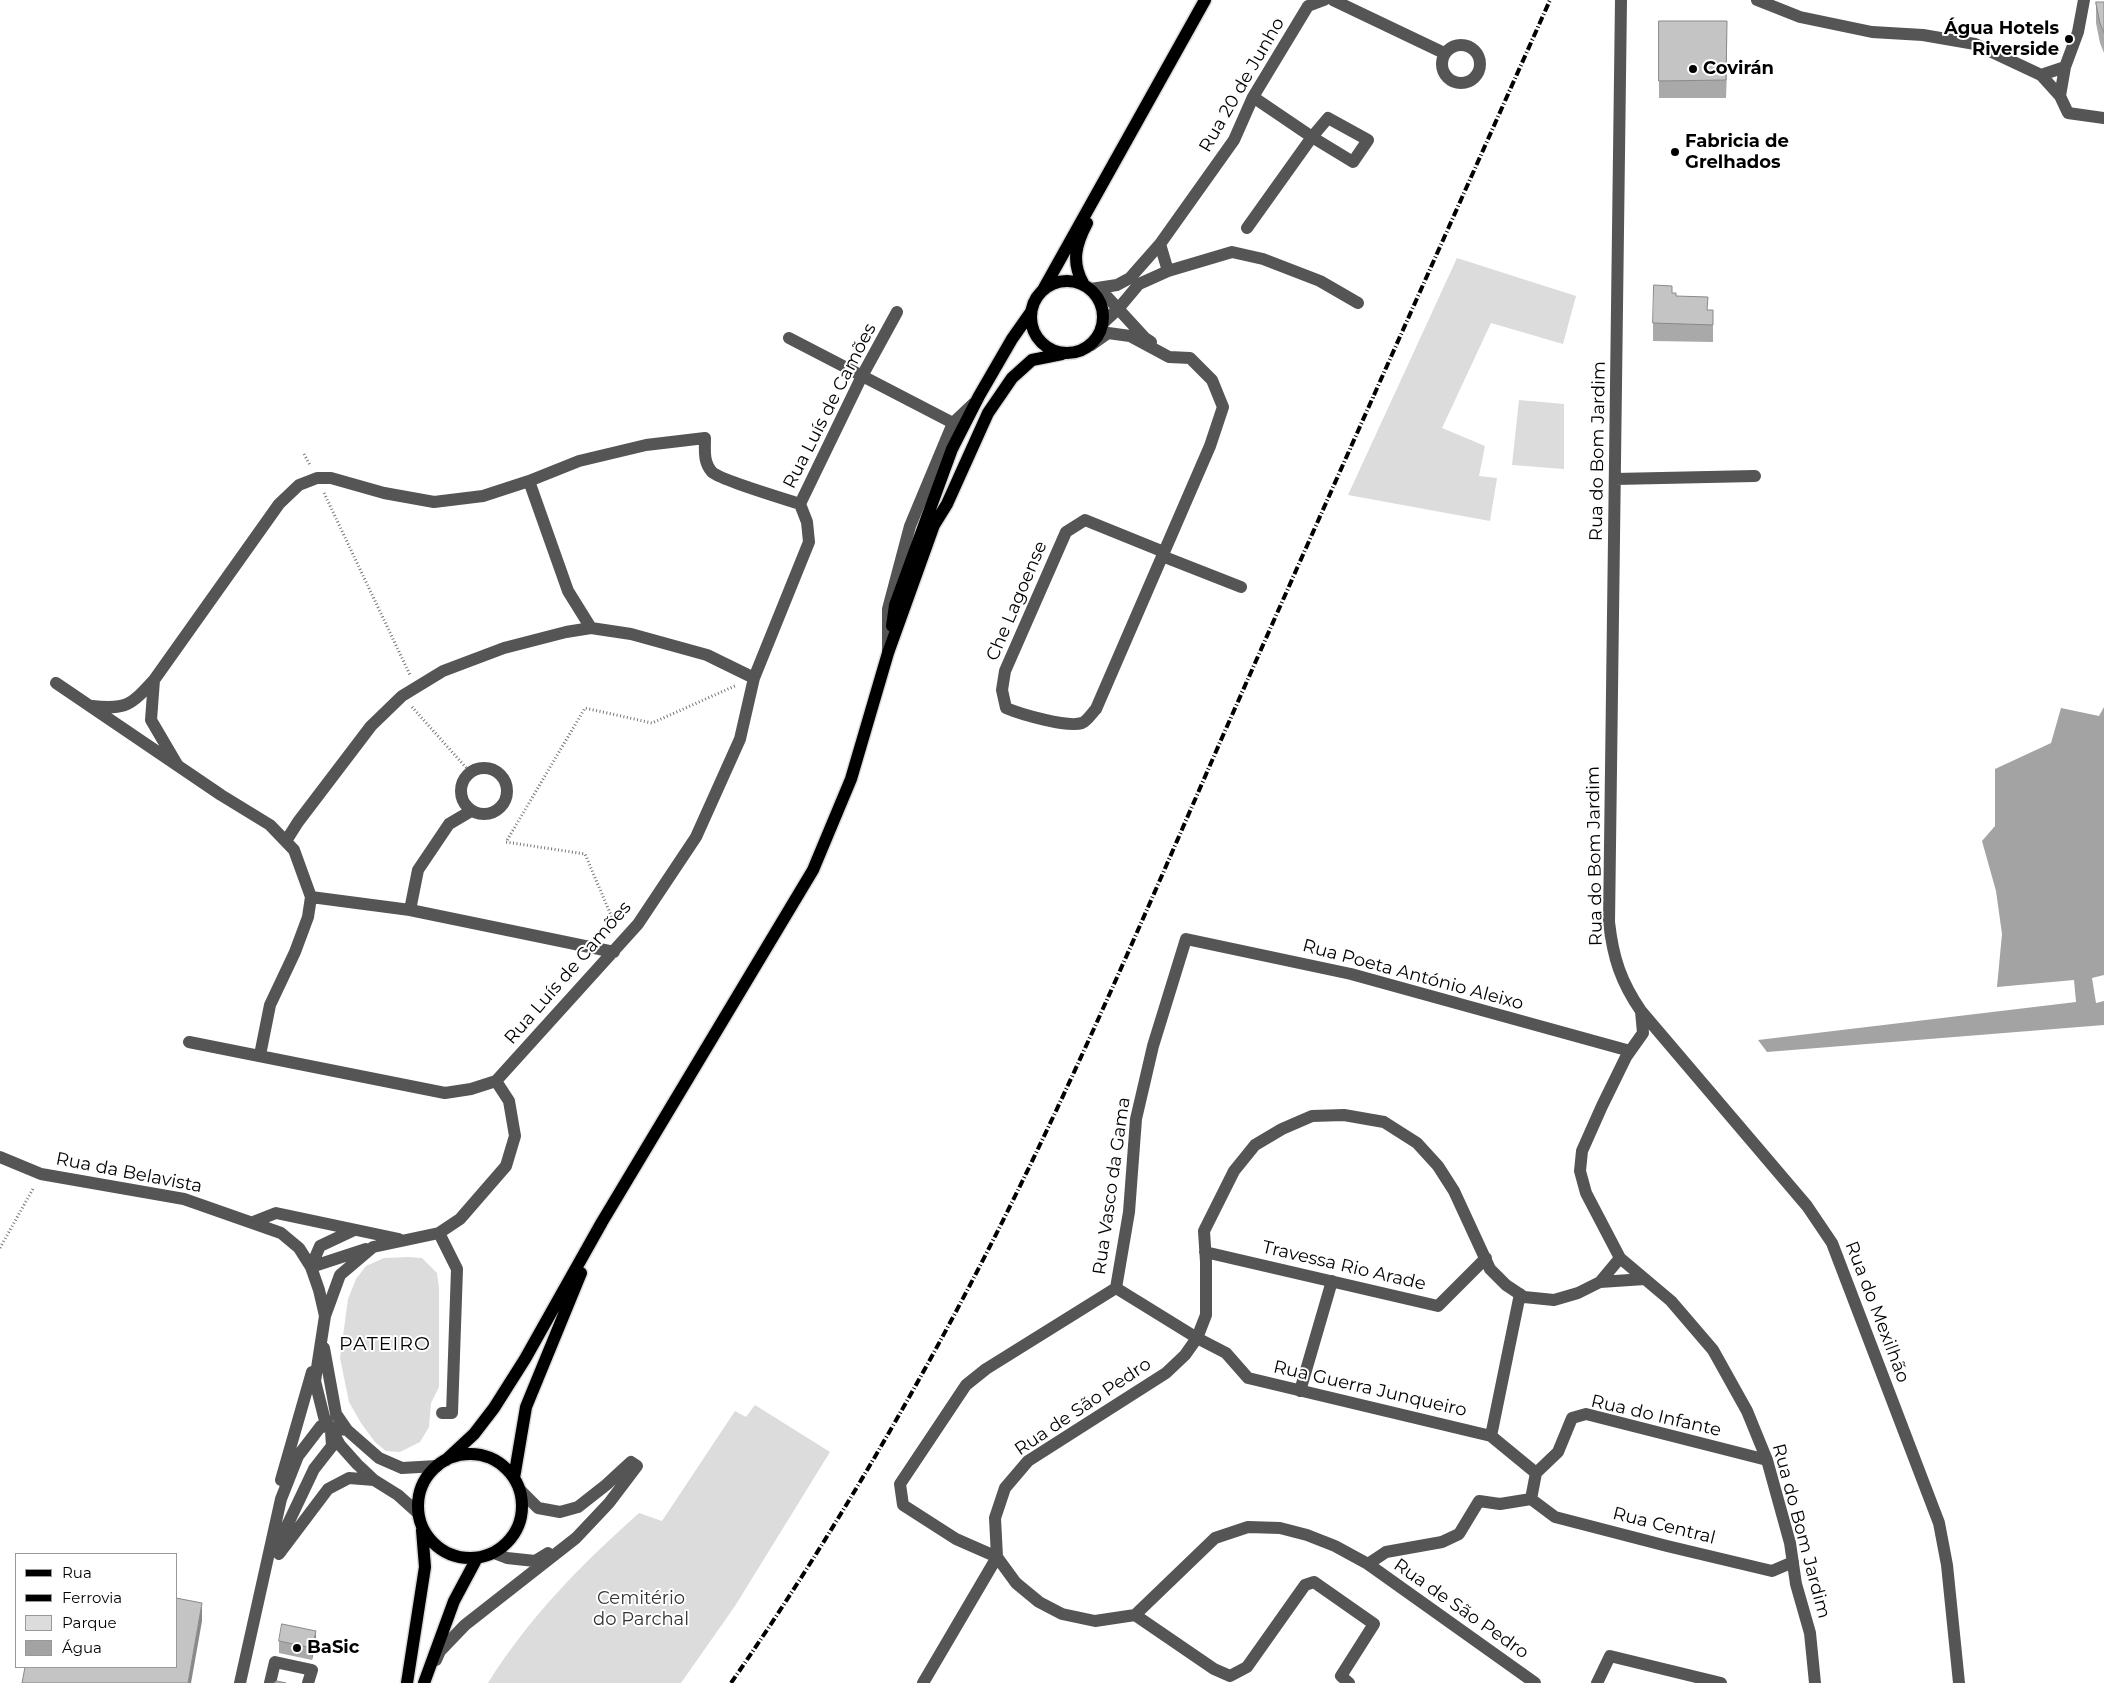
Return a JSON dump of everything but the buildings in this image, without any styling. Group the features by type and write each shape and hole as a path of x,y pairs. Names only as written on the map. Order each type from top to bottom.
{"main road":[{"path":"1043,290 1205,0"},
{"path":"406,1683 424,1566 422,1528 417,1504 422,1484 441,1463 474,1434 494,1408 525,1360 602,1222 813,870 851,779 888,653 934,525 948,504 988,413 1012,378 1032,360 1080,352 1098,338 1104,322 1103,309 1096,294 1077,272 1075,255 1083,232 1146,107"},
{"path":"888,653 895,605 952,449 979,396 1031,312 1038,295 1048,285 1062,280 1091,287"},
{"path":"1031,312 1030,323 1036,338 1047,348 1062,354"},
{"path":"514,1478 526,1407 602,1222"},
{"path":"422,1528 428,1538 442,1550 458,1558 477,1558 494,1552 509,1542 518,1526 522,1508 520,1490 514,1478 498,1462 481,1455 463,1454 441,1463"},
{"path":"425,1683 454,1601 477,1558"}],"street":[{"name":"Rua 20 de Junho","path":"1130,278 1160,244 1234,140 1253,97 1308,6 1324,0"},
{"path":"1333,0 1444,53"},
{"name":"Rua do Bom Jardim","path":"1621,0 1609,922 1612,953 1626,990 1641,1011 1642,1033 1630,1051 1602,1106 1582,1151 1580,1172 1586,1193 1620,1258 1671,1301 1713,1350 1747,1410 1768,1460 1790,1543 1796,1584 1810,1632 1815,1683"},
{"path":"1757,0 1800,17 1872,32 1923,35 1976,44 2041,75 2060,96 2068,113 2104,118"},
{"path":"2060,96 2065,67 2078,32 2084,0"},
{"path":"2041,75 2065,67"},
{"path":"1247,228 1312,137 1253,97"},
{"path":"1160,244 1168,271"},
{"path":"1091,287 1117,286 1130,278 1168,271 1232,252 1263,259 1320,281 1358,303"},
{"path":"1104,322 1139,284 1168,271"},
{"path":"1091,287 1118,308 1145,338 1165,349 1190,358"},
{"name":"Rua Luís de Camões","path":"496,1081 638,924 696,838 740,739 754,678 809,542 807,522 800,504 862,376 897,312"},
{"path":"1091,345 1108,333 1130,336 1169,357 1190,358"},
{"path":"788,338 954,423"},
{"name":"Che Lagoense","path":"1190,358 1212,380 1223,407 1210,446 1163,554 1096,709 1082,723 1069,724 1021,714 1006,708 1002,690 1005,671 1066,532 1085,520 1163,554 1241,587"},
{"path":"888,653 888,609 910,526 954,423 979,396"},
{"path":"90,706 114,708 135,701 154,680 279,504 299,485 317,478 331,478 384,493 434,502 483,496 529,481 579,461 646,445 705,438 704,458 712,472 800,504"},
{"path":"1615,479 1755,476"},
{"path":"529,481 568,591 591,628"},
{"path":"286,841 298,822 371,726 402,696 443,671 504,648 566,632 591,628 631,634 707,655 754,678"},
{"path":"154,680 151,720 178,766"},
{"path":"56,683 178,766 270,825 294,850 311,897 308,917 296,952 270,1005 260,1055"},
{"path":"484,767 492,769 504,779 507,786 505,802 494,813 478,814 465,806 460,792 461,784 470,772 484,767"},
{"path":"410,910 418,870 449,824 471,811"},
{"path":"311,897 410,910 614,952"},
{"name":"Rua Poeta António Aleixo","path":"1186,939 1351,974 1630,1051"},
{"name":"Rua Vasco da Gama","path":"997,1557 956,1539 903,1505 900,1484 966,1385 986,1369 1116,1288 1129,1212 1136,1119 1153,1046 1186,939"},
{"name":"Rua do Mexilhão","path":"1641,1011 1807,1206 1832,1243 1939,1523 1948,1575 1959,1683"},
{"path":"188,1042 445,1093 471,1089 496,1081 510,1101 515,1136 506,1166 460,1219 439,1233 373,1247 311,1267"},
{"name":"Rua de São Pedro","path":"997,1557 995,1518 1005,1488 1028,1461 1166,1373 1185,1356 1197,1338 1206,1315 1204,1231 1214,1207 1234,1171 1255,1145 1282,1129 1312,1116 1344,1115 1384,1122 1417,1143 1438,1166 1454,1191 1490,1269 1524,1297 1554,1300 1578,1293 1600,1282 1620,1258"},
{"name":"Rua da Belavista","path":"0,1157 41,1174 184,1199 281,1233 299,1248 311,1267 325,1316 323,1338"},
{"path":"253,1222 276,1213 407,1240"},
{"path":"311,1267 320,1246 354,1230"},
{"path":"439,1233 457,1269 452,1413 442,1413"},
{"path":"325,1316 340,1275 373,1247"},
{"name":"Travessa Rio Arade","path":"1206,1252 1438,1306 1486,1258"},
{"path":"1600,1282 1644,1279"},
{"path":"1300,1391 1332,1281"},
{"name":"Rua Guerra Junqueiro","path":"1116,1288 1197,1338 1226,1353 1248,1378 1491,1436 1536,1473"},
{"path":"1491,1436 1520,1294"},
{"path":"323,1338 336,1414 347,1430 379,1458 402,1468 441,1463"},
{"path":"323,1338 315,1381 324,1417 330,1429 340,1445 374,1480 398,1495 418,1513"},
{"path":"264,1574 272,1514 298,1417 323,1338"},
{"path":"264,1574 314,1469 332,1446 330,1429 336,1414"},
{"name":"Rua do Infante","path":"1536,1473 1558,1452 1572,1418 1586,1414 1768,1460"},
{"path":"240,1683 281,1499 298,1456 321,1426 330,1429 347,1430"},
{"path":"425,1683 440,1651 465,1625 576,1538 609,1504 637,1466 631,1462 578,1508 560,1512 538,1508 520,1490"},
{"path":"1368,1564 1386,1552 1442,1542 1459,1534 1480,1501 1500,1504 1531,1499 1536,1473"},
{"path":"264,1574 328,1489 349,1478 374,1480"},
{"name":"Rua Central","path":"1531,1499 1555,1517 1772,1571 1796,1584"},
{"name":"Rua de São Pedro","path":"1135,1616 1215,1538 1248,1527 1280,1528 1307,1535 1336,1546 1368,1564 1535,1683"},
{"path":"494,1552 507,1558 535,1560 576,1538"},
{"path":"923,1683 997,1557 1016,1583 1039,1602 1062,1614 1095,1622 1135,1616 1214,1669 1230,1676 1247,1667 1305,1585 1314,1582 1374,1624 1345,1680"},
{"path":"1772,1571 1793,1562"},
{"path":"1596,1683 1610,1656 1721,1683"},
{"path":"270,1683 275,1662 312,1670 308,1683"}],"path":[{"path":"304,454 411,675 395,685 402,696 470,772"},
{"path":"613,920 586,854 506,842 585,708 652,723 754,678"},
{"path":"0,1248 41,1174"}],"green space":[{"path":"1457,258 1576,296 1563,344 1491,323 1442,428 1485,446 1479,476 1497,478 1490,521 1348,495"},
{"path":"1519,400 1564,404 1564,469 1512,465"},
{"path":"384,1258 422,1258 437,1273 439,1288 439,1387 431,1403 429,1427 420,1442 400,1452 386,1451 375,1442 349,1402 340,1358 348,1299 356,1279 366,1266"},
{"name":"Cemitério do Parchal","path":"755,1405 830,1452 735,1606 681,1683 488,1683 521,1635 539,1613 618,1532 639,1513 662,1521 735,1411 746,1417"}],"water":[{"path":"2104,707 2104,975 2092,978 2096,1003 2104,1001 2104,1025 1767,1052 1758,1040 2076,1002 2074,980 1997,987 2002,934 1996,891 1982,841 1995,826 1995,769 2051,743 2061,708 2099,716"}],"railway":[{"path":"731,1683 793,1591 851,1497 907,1401 996,1235 1128,954 1262,647 1550,0"}],"place":[{"name":"Água Hotels Riverside","path":"2069,39"},
{"name":"Covirán","path":"1693,69"},
{"name":"Fabricia de Grelhados","path":"1675,152"},
{"name":"BaSic","path":"297,1648"}],"district":[{"name":"PATEIRO","path":"385,1344"}]}
